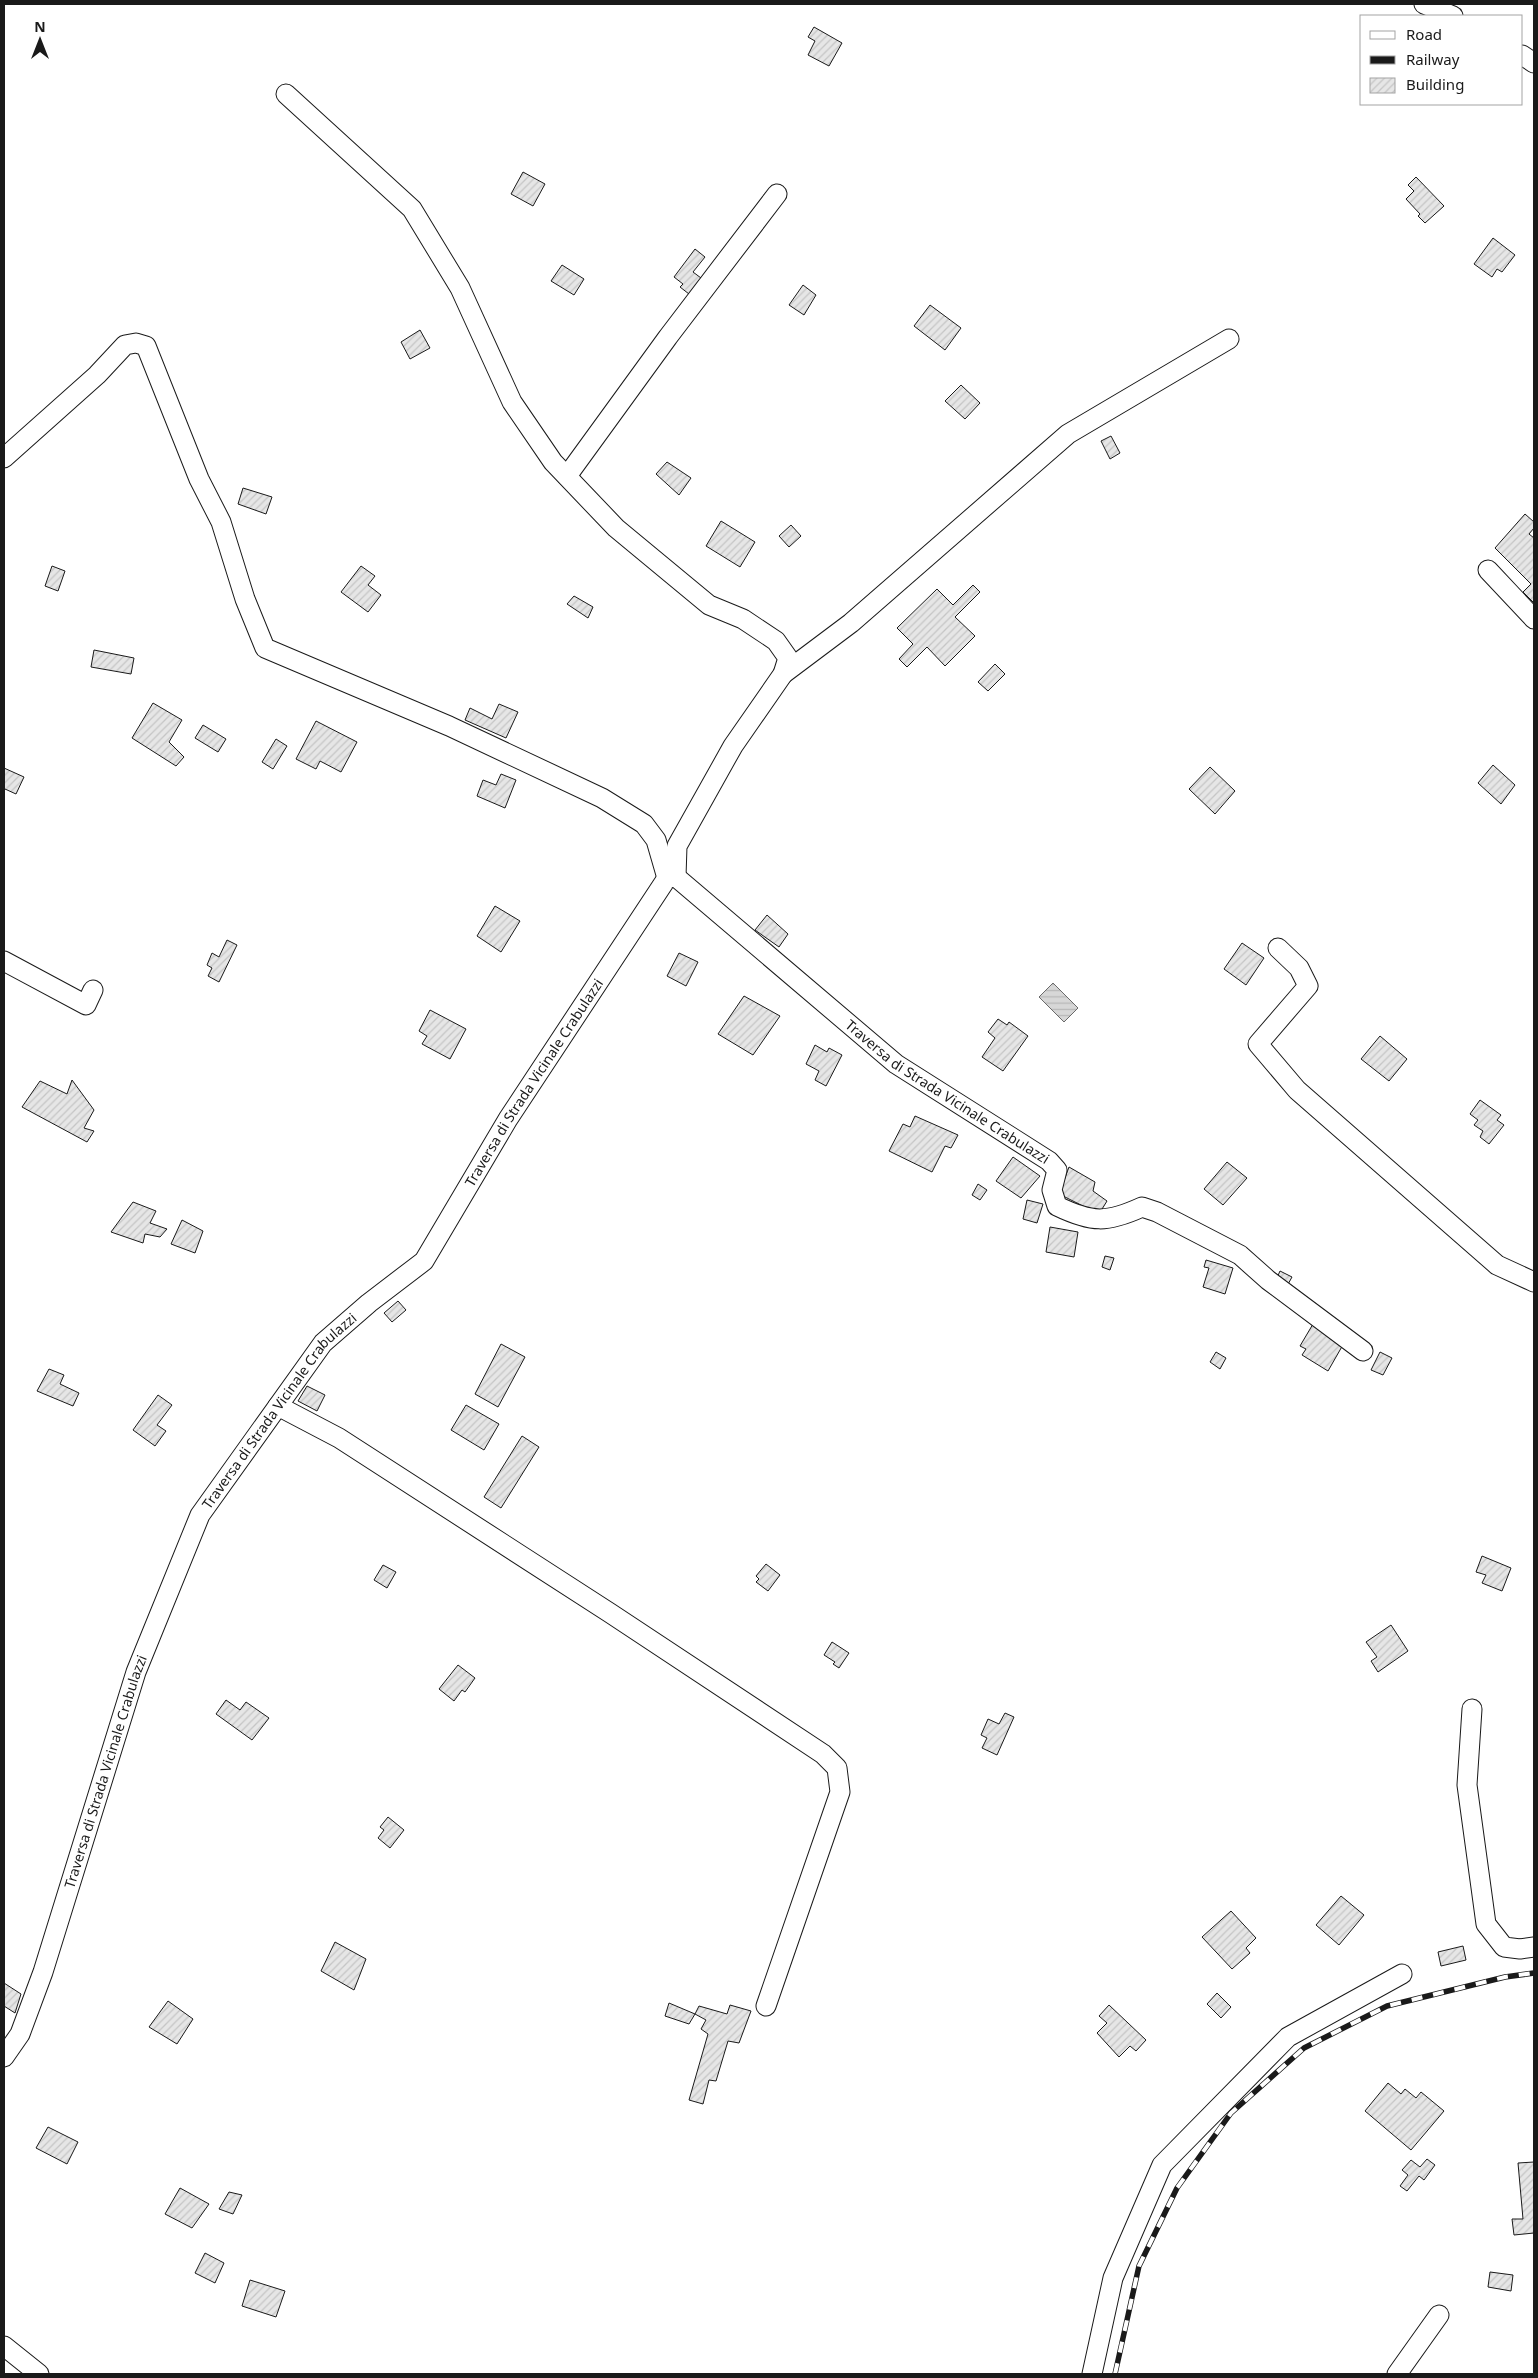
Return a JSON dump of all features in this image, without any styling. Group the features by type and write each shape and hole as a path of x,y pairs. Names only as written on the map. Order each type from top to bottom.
{"street":[{"path":"1424,4 1451,15"},
{"path":"1523,56 1534,63"},
{"path":"286,94 412,210 460,288 512,402 553,462 616,528 709,605 743,619 776,641 788,658 783,674 733,746 677,846 671,878"},
{"path":"567,476 668,337 777,194"},
{"path":"783,674 851,623 1068,434 1229,339"},
{"path":"4,458 97,375 125,345 136,343 146,346 199,479 221,522 244,599 266,648 449,726 602,798 644,824 656,840 671,878"},
{"path":"1488,570 1534,618"},
{"name":"Traversa di Strada Vicinale Crabulazzi","path":"4,2057 20,2034 43,1972 136,1672 200,1515 322,1343 369,1303 424,1261 508,1119 671,878 896,1064 1049,1161 1058,1170 1052,1190 1058,1206 1090,1220 1120,1218 1142,1208 1158,1212 1240,1255 1268,1280 1363,1351"},
{"path":"1278,948 1299,968 1308,986 1258,1044 1297,1090 1497,1265 1534,1282"},
{"path":"4,962 86,1005 93,990"},
{"path":"278,1406 338,1438 610,1612 823,1754 837,1768 840,1792 766,2006"},
{"path":"1472,1709 1467,1786 1486,1924 1504,1947 1520,1949 1534,1947"},
{"path":"1092,2374 1112,2278 1162,2165 1288,2037 1402,1974"},
{"path":"1397,2374 1439,2315"},
{"path":"4,2346 39,2374"}],"shaded area":[{"path":"1053,983 1078,1008 1064,1022 1039,997"}],"building":[{"path":"814,27 842,43 829,66 808,55 815,41 808,37"},
{"path":"523,172 545,184 533,206 511,194"},
{"path":"1416,177 1444,206 1425,223 1418,216 1420,214 1406,199 1414,191 1408,185"},
{"path":"1493,238 1515,255 1502,272 1497,269 1492,277 1474,264"},
{"path":"695,249 705,257 693,272 701,278 689,294 680,287 683,284 674,277"},
{"path":"562,265 584,279 574,295 551,281"},
{"path":"803,285 816,295 804,315 789,305"},
{"path":"930,305 961,328 945,350 914,326"},
{"path":"420,330 430,348 410,359 401,342"},
{"path":"961,385 980,403 965,419 945,401"},
{"path":"1111,436 1120,453 1110,459 1101,441"},
{"path":"667,462 691,478 679,495 656,474"},
{"path":"243,488 272,497 266,514 238,504"},
{"path":"1525,514 1534,522 1534,528 1529,534 1534,538 1534,603 1523,592 1531,584 1495,548"},
{"path":"721,521 755,542 740,567 706,546"},
{"path":"791,525 801,536 789,547 779,536"},
{"path":"52,566 65,571 58,591 45,586"},
{"path":"361,566 375,576 368,585 381,595 368,612 341,592"},
{"path":"973,585 980,592 955,617 975,636 945,666 927,647 907,667 899,659 913,644 897,628 937,589 953,605"},
{"path":"574,596 593,607 588,618 567,604"},
{"path":"94,650 134,658 131,674 91,667"},
{"path":"995,664 1005,674 988,691 978,682"},
{"path":"153,703 182,720 169,742 184,757 176,766 132,738"},
{"path":"499,704 518,712 506,738 465,720 470,708 492,719"},
{"path":"316,721 357,742 341,772 320,761 316,769 296,759"},
{"path":"203,725 226,739 218,752 195,738"},
{"path":"276,739 287,746 273,769 262,762"},
{"path":"1493,765 1515,785 1501,804 1478,783"},
{"path":"1210,767 1235,791 1215,814 1189,789"},
{"path":"4,768 24,777 16,794 5,789 4,791"},
{"path":"501,774 516,780 505,808 477,796 483,780 496,785"},
{"path":"495,906 520,921 501,952 477,936"},
{"path":"767,915 788,934 779,947 755,930"},
{"path":"227,940 237,945 219,982 208,976 212,968 207,965 212,953 219,957"},
{"path":"1242,943 1264,958 1246,985 1224,969"},
{"path":"679,953 698,962 686,986 667,976"},
{"path":"744,996 780,1016 753,1055 718,1034"},
{"path":"430,1010 466,1029 450,1059 422,1044 427,1036 419,1031"},
{"path":"998,1019 1007,1025 1009,1022 1028,1036 1003,1071 982,1057 995,1038 988,1032"},
{"path":"1380,1036 1407,1059 1389,1081 1361,1059"},
{"path":"815,1045 827,1052 829,1048 842,1055 826,1086 815,1080 819,1071 806,1064"},
{"path":"72,1080 94,1110 84,1128 94,1131 87,1142 22,1107 40,1081 67,1094"},
{"path":"1480,1100 1501,1115 1497,1120 1504,1125 1489,1144 1480,1137 1483,1131 1474,1125 1478,1120 1470,1114"},
{"path":"915,1116 958,1135 951,1148 945,1146 932,1172 889,1151 903,1124 910,1127"},
{"path":"1013,1157 1040,1176 1021,1198 996,1181"},
{"path":"1227,1162 1247,1178 1223,1205 1204,1189"},
{"path":"1069,1167 1095,1182 1093,1191 1107,1201 1099,1214 1059,1194"},
{"path":"978,1184 987,1190 980,1200 972,1195"},
{"path":"1027,1200 1043,1204 1037,1223 1023,1219"},
{"path":"133,1202 156,1211 150,1223 167,1229 160,1237 145,1234 143,1243 111,1232"},
{"path":"182,1220 203,1231 195,1253 171,1244"},
{"path":"1050,1227 1078,1232 1074,1257 1046,1252"},
{"path":"1105,1256 1114,1258 1110,1270 1102,1267"},
{"path":"1206,1260 1233,1268 1225,1294 1203,1287 1209,1268 1204,1267"},
{"path":"1280,1271 1292,1277 1287,1286 1276,1280"},
{"path":"398,1301 406,1310 392,1322 384,1313"},
{"path":"1313,1324 1344,1343 1328,1371 1302,1355 1306,1349 1300,1346"},
{"path":"501,1344 525,1357 498,1407 475,1394"},
{"path":"1216,1352 1226,1358 1220,1369 1210,1362"},
{"path":"1380,1352 1392,1358 1383,1375 1371,1370"},
{"path":"49,1369 64,1375 60,1384 79,1393 73,1406 37,1391"},
{"path":"307,1386 325,1395 317,1411 298,1401"},
{"path":"158,1395 172,1405 157,1425 166,1431 155,1446 133,1430"},
{"path":"466,1405 499,1424 484,1450 451,1430"},
{"path":"522,1436 539,1447 501,1508 484,1497"},
{"path":"1482,1556 1511,1568 1502,1591 1482,1583 1486,1575 1476,1572"},
{"path":"766,1564 780,1575 768,1591 756,1582 759,1579 756,1576"},
{"path":"383,1565 396,1572 387,1588 374,1580"},
{"path":"1391,1625 1408,1651 1378,1672 1371,1661 1377,1657 1366,1642"},
{"path":"832,1642 849,1653 839,1668 833,1664 835,1662 824,1655"},
{"path":"458,1665 475,1678 465,1692 462,1690 454,1701 439,1689"},
{"path":"226,1700 240,1710 246,1702 269,1718 252,1740 216,1714"},
{"path":"1005,1713 1014,1717 997,1755 982,1748 987,1738 981,1735 988,1719 999,1724"},
{"path":"388,1817 404,1830 390,1848 378,1838 384,1830 380,1827"},
{"path":"1341,1896 1364,1915 1339,1945 1316,1925"},
{"path":"1231,1911 1256,1938 1246,1948 1250,1953 1232,1969 1202,1937"},
{"path":"335,1942 366,1959 354,1990 321,1971"},
{"path":"1463,1946 1466,1960 1441,1966 1438,1952"},
{"path":"4,1983 21,1994 15,2013 4,2006"},
{"path":"1217,1993 1231,2007 1221,2018 1207,2004"},
{"path":"168,2001 193,2019 177,2044 149,2027"},
{"path":"669,2003 695,2014 689,2024 665,2016"},
{"path":"730,2005 751,2011 739,2043 728,2041 716,2081 709,2080 703,2104 689,2100 708,2034 701,2029 706,2020 695,2014 699,2006 727,2014"},
{"path":"1109,2005 1146,2040 1136,2051 1130,2046 1119,2057 1097,2033 1107,2023 1099,2016"},
{"path":"1388,2083 1401,2094 1405,2089 1416,2098 1421,2092 1444,2111 1411,2150 1365,2111"},
{"path":"48,2127 78,2142 67,2164 36,2148"},
{"path":"1427,2159 1435,2165 1424,2180 1419,2176 1407,2191 1400,2186 1408,2175 1402,2170 1411,2160 1420,2167"},
{"path":"1534,2162 1534,2233 1514,2235 1512,2219 1523,2219 1518,2163"},
{"path":"180,2188 209,2204 192,2228 165,2214"},
{"path":"229,2192 242,2195 233,2214 219,2209"},
{"path":"205,2253 224,2263 215,2283 195,2273"},
{"path":"1490,2272 1513,2275 1511,2291 1488,2287"},
{"path":"250,2280 285,2291 276,2317 242,2306"}],"railway":[{"path":"1115,2374 1139,2266 1177,2188 1231,2113 1304,2048 1387,2006 1505,1977 1534,1973"}]}
